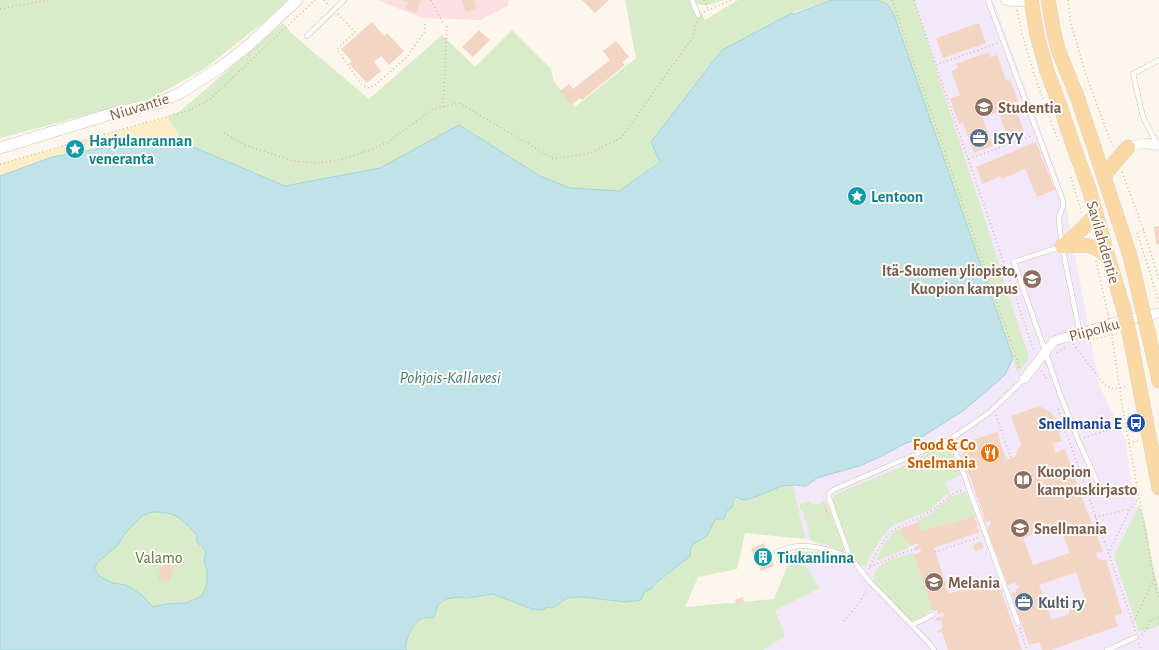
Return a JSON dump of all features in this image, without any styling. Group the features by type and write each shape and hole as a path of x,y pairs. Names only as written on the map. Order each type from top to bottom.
{"main road":[{"name":"Savilahdentie","path":"1032,0 1037,35 1047,71 1089,189 1124,310 1127,335 1159,488"},
{"name":"Savilahdentie","path":"1048,0 1059,52 1078,99 1130,256 1159,381"},
{"path":"1095,149 1105,154 1120,153"},
{"path":"1104,177 1120,153"},
{"path":"1062,246 1078,235 1096,213"},
{"path":"1062,246 1083,245 1092,247 1099,249 1108,257"}],"street":[{"name":"Niuvantie","path":"0,148 114,113 159,103 180,93 218,69 249,45 298,0"},
{"path":"1005,0 1015,2 1032,0"},
{"path":"1120,153 1145,143 1158,146"},
{"path":"1024,379 1038,362 1047,356 1054,341 1116,322 1159,313"}],"lane":[{"path":"307,36 344,0"},
{"path":"692,0 698,15"},
{"path":"988,0 1063,201 1059,222 1062,246 1080,334"},
{"path":"1158,146 1143,117 1133,74 1159,60"},
{"path":"1062,246 1014,262 1060,394 1078,440 1102,492"},
{"path":"934,650 871,583 850,557 829,498 829,494 833,490 951,439 990,412 1024,379"},
{"path":"951,439 1018,623"},
{"path":"777,552 793,547 807,546 850,557"},
{"path":"912,625 932,614"},
{"path":"1107,650 1136,637"}],"path":[{"path":"0,9 49,0"},
{"path":"324,0 355,32 336,49 361,84 367,88 374,86 407,57 425,31 425,22"},
{"path":"431,0 443,23"},
{"path":"704,0 708,10"},
{"path":"224,133 245,145 293,161 317,163 340,160 388,142 433,109 459,102 554,159 590,153 621,138 693,37 698,15 731,0"},
{"path":"892,0 1024,379"},
{"path":"914,0 935,66 1040,370 1049,383"},
{"path":"1068,0 1071,24 1086,74 1120,153 1159,281"},
{"path":"1015,2 1029,58 1061,148"},
{"path":"443,107 448,24"},
{"path":"935,66 1003,41"},
{"path":"968,160 1038,134"},
{"path":"988,148 990,152"},
{"path":"1071,176 1085,226"},
{"path":"1144,230 1137,232 1159,302"},
{"path":"1092,247 1108,314 1125,424 1159,600"},
{"name":"Piipolku","path":"1087,341 1127,335"},
{"name":"Piipolku","path":"1047,356 1073,344 1104,384 1113,389 1120,387"},
{"path":"1056,404 1133,623 1136,637 1143,635 1150,621 1159,618"},
{"path":"996,414 1011,458"},
{"path":"1078,440 1125,424"},
{"path":"866,576 883,542 893,531 930,512 945,498 957,491 968,488"},
{"path":"1108,555 1130,509 1139,498"},
{"path":"1095,517 1130,509"},
{"path":"935,552 986,535"},
{"path":"870,567 916,549"},
{"path":"1133,623 1154,579"},
{"path":"844,621 856,607 871,583"},
{"path":"1018,623 1027,650"}],"shaded area":[{"path":"377,0 509,0 508,6 480,20 422,18"},
{"name":"Itä-Suomen yliopisto, Kuopion kampus","path":"877,0 993,0 1057,174 1065,200 1100,387 1126,441 1129,469 1154,592 1159,634 1159,650 764,650 785,636 773,609 819,587 804,564 829,554 830,552 812,541 805,539 793,485 806,486 817,478 882,456 904,444 920,438 1013,358 893,12 887,4"}],"green space":[{"path":"0,0 288,0 264,22 204,69 154,97 0,138"},
{"path":"625,0 723,0 706,6 695,3 705,20 738,0 832,0 792,13 660,161 619,191 570,188 540,176 459,125 380,168 285,186 184,143 167,117 179,112 283,23 291,33 369,99 442,35 475,67 512,30 551,69 554,82 575,107 636,58"},
{"path":"877,0 914,0 1029,358 1018,373 893,12 887,4"},
{"path":"943,445 947,447 954,456 953,458 947,460 948,466 955,463 961,475 945,482 950,493 928,511 893,525 881,538 865,566 859,565 854,558 833,505 833,498 836,494 899,468"},
{"path":"793,485 805,539 745,533 737,569 698,577 685,607 774,599 793,552 830,551 829,554 804,564 820,588 775,610 785,636 764,650 407,650 405,646 409,634 416,623 423,618 434,618 438,605 446,599 493,594 553,608 567,598 644,592 651,589 692,551 692,545 707,536 715,519 724,519 727,511 733,506 733,500 736,497 782,486"},
{"path":"966,492 967,494 976,518 974,516 947,526 945,523 921,531 918,520 929,515 949,498"},
{"path":"825,500 845,551 842,552 826,544 812,541 809,537 807,523 804,519 804,513 800,509 800,504 809,501 815,505"},
{"path":"1139,505 1146,525 1159,591 1159,626 1139,632 1114,556"},
{"name":"Valamo","path":"152,512 167,513 178,517 197,535 197,542 206,551 204,562 207,570 207,584 202,596 186,603 165,604 153,607 142,595 126,585 113,583 101,577 94,569 97,563 117,546 127,531 142,516"},
{"path":"901,528 905,541 909,540 911,546 876,561 889,537"},
{"path":"913,553 933,610 926,613 925,616 911,621 873,580 875,573 882,564 894,558"}],"sand":[{"name":"Harjulanrannan veneranta","path":"167,117 184,143 123,144 52,157 0,176 0,164"}],"water":[{"name":"Pohjois-Kallavesi","path":"832,0 877,0 887,4 893,12 1013,358 1005,375 963,411 920,438 904,444 862,465 817,478 806,486 782,486 744,500 736,497 733,500 733,506 727,511 724,519 715,519 707,536 692,545 690,556 656,583 651,589 644,592 641,600 626,602 582,597 567,598 553,608 546,607 544,610 532,609 493,594 446,599 438,605 434,618 423,618 416,623 409,634 405,646 407,650 0,650 0,176 52,157 123,144 184,143 285,186 380,168 459,125 540,176 570,188 619,191 660,162 651,142 722,50 792,13 794,14","holes":["152,512 160,512 178,517 197,535 197,542 206,551 204,562 207,570 207,584 202,596 186,603 165,604 153,607 142,595 126,585 113,583 101,577 94,569 97,563 117,546 127,531 142,516"]}],"building":[{"path":"402,0 421,0 416,13 405,8 408,2"},
{"path":"461,0 474,0 476,9 466,12"},
{"path":"582,0 609,0 595,13"},
{"path":"372,22 384,36 387,33 404,51 389,65 381,56 374,62 381,71 367,83 349,64 352,62 341,49"},
{"path":"979,23 986,43 943,58 936,38"},
{"path":"479,30 490,40 473,57 462,47"},
{"path":"616,41 629,57 622,62 625,65 582,100 580,98 571,105 560,91 569,84 573,89 610,60 603,51"},
{"name":"Studentia","path":"988,52 990,57 997,55 1006,80 1010,79 1018,101 1014,102 1025,135 1009,141 998,112 982,117 993,146 974,153 963,123 959,124 950,98 960,95 951,71 958,68 956,64"},
{"path":"1036,142 1055,190 1037,197 1025,169 1002,179 1000,176 983,184 976,167"},
{"path":"1159,226 1159,244 1156,245 1154,227"},
{"name":"Snellmania","path":"1039,406 1052,413 1062,441 1053,444 1055,453 1065,449 1078,487 1075,489 1077,494 1075,495 1077,498 1081,496 1103,551 1096,553 1098,559 1100,558 1101,561 1106,559 1122,613 1114,616 1118,626 1051,650 1042,650 1039,642 1029,645 1011,593 1016,592 1016,589 1019,588 1018,585 1016,586 1015,582 1008,585 987,529 989,529 989,524 991,524 990,521 977,525 979,532 934,548 949,594 996,577 1022,650 948,650 942,632 937,633 937,631 941,630 943,627 941,620 937,621 936,618 945,616 943,612 938,614 937,610 933,611 914,555 921,552 920,549 916,551 915,547 919,545 918,543 911,546 909,540 905,541 901,528 918,522 921,531 946,523 947,526 974,516 976,523 985,520 962,454 971,451 967,442 997,432 1006,460 1015,457 1021,444 1011,416","holes":["1059,525 1070,553 1033,565 1023,538","1076,572 1085,599 1067,605 1070,614 1052,620 1039,585"]},
{"path":"824,502 829,515 827,515 822,503"},
{"path":"981,542 984,548 975,551 973,545"},
{"name":"Tiukanlinna","path":"764,543 774,566 761,571 751,549"},
{"path":"163,564 174,567 169,582 158,579 160,568 161,569"},
{"path":"743,597 744,602 737,605 735,600"}],"place":[{"name":"Studentia","path":"984,107"},
{"name":"ISYY","path":"979,138"},
{"name":"Harjulanrannan veneranta","path":"75,149"},
{"name":"Lentoon","path":"857,196"},
{"name":"Itä-Suomen yliopisto, Kuopion kampus","path":"1032,279"},
{"name":"Snellmania E","path":"1136,423"},
{"name":"Food & Co Snelmania","path":"990,453"},
{"name":"Kuopion kampuskirjasto","path":"1023,480"},
{"name":"Snellmania","path":"1020,528"},
{"name":"Tiukanlinna","path":"763,557"},
{"name":"Melania","path":"934,582"},
{"name":"Kulti ry","path":"1024,602"}]}
